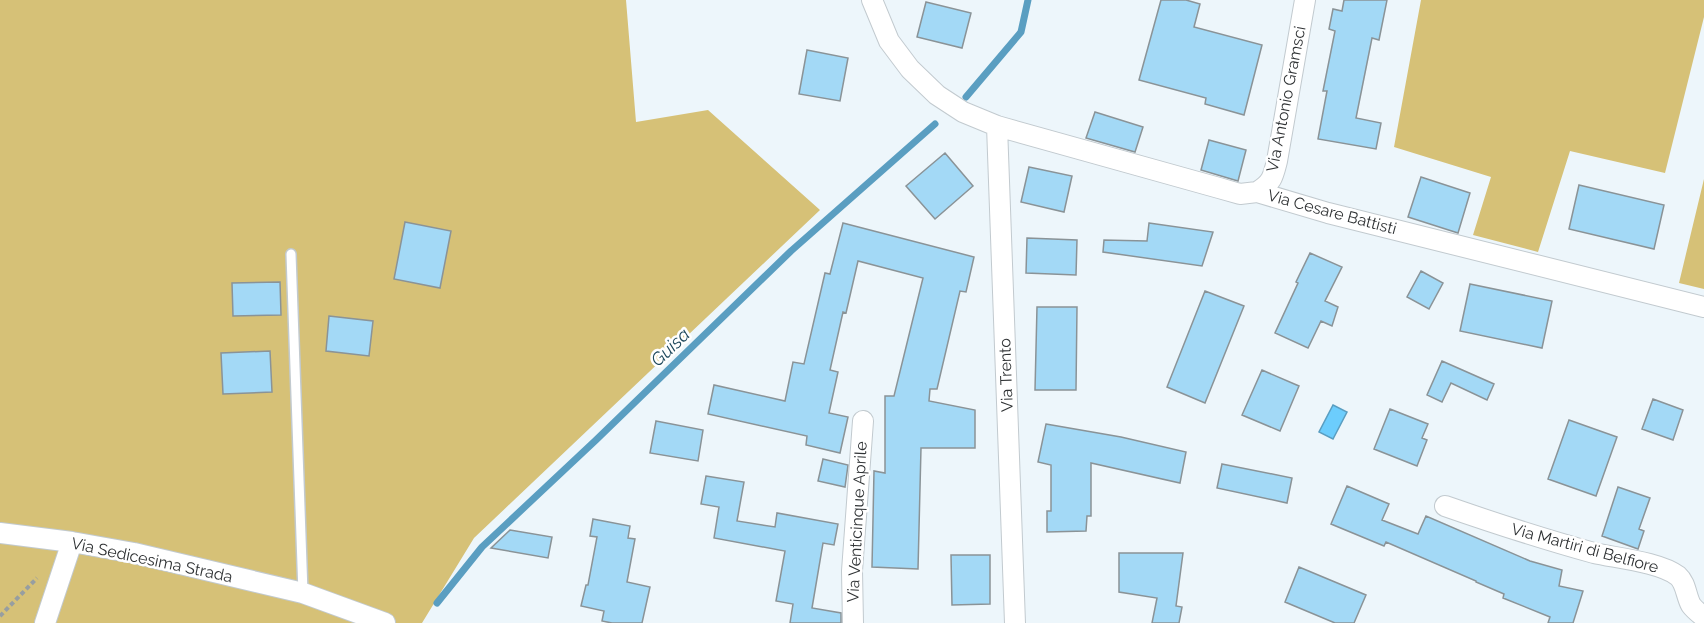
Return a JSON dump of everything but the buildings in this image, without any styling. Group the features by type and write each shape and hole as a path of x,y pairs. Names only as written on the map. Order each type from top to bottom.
{"street":[{"name":"Via Cesare Battisti","path":"872,0 890,41 910,69 938,95 963,112 997,126 1240,194 1257,192 1319,210 1704,307"},
{"name":"Via Antonio Gramsci","path":"1257,192 1267,186 1273,177 1277,161 1305,0"},
{"name":"Via Trento","path":"997,126 1015,623"},
{"name":"Via Venticinque Aprile","path":"853,623 852,571 862,421"},
{"name":"Via Martiri di Belfiore","path":"1445,506 1541,538 1652,565 1667,571 1678,576 1683,582 1691,605 1704,617"},
{"name":"Via Sedicesima Strada","path":"0,533 134,553 303,593 385,623"},
{"path":"45,623 72,542"}],"lane":[{"path":"291,254 303,593"}],"shaded area":[{"path":"0,0 626,0 636,122 708,110 820,210 474,538 422,623 0,623"},
{"path":"1421,0 1704,0 1704,17 1665,173 1570,151 1538,252 1473,235 1491,177 1394,147"},
{"path":"1704,179 1704,289 1679,283"}],"water":[{"path":"1333,405 1347,412 1333,439 1319,432"}],"waterway":[{"name":"Guisa","path":"966,97 1021,32 1028,0"},
{"name":"Guisa","path":"437,603 482,547 791,251 935,124"}]}
